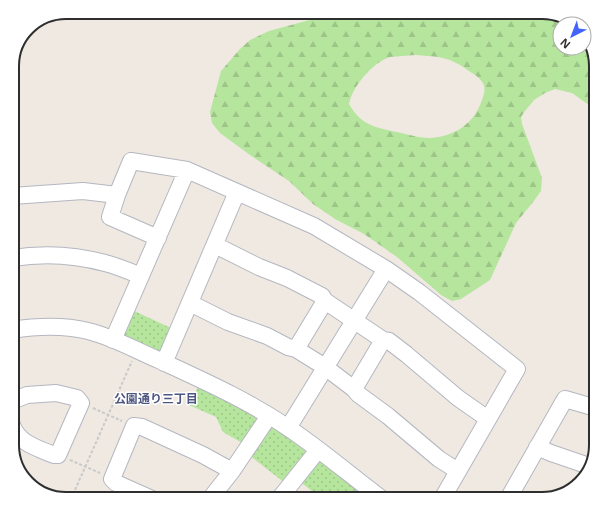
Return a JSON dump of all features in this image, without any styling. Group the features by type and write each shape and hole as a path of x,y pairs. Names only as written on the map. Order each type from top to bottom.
{"street":[{"path":"158,238 110,217 131,161 187,170 314,226 386,269 419,292 516,369 446,492"},
{"path":"113,340 187,170"},
{"path":"19,196 83,191 117,195"},
{"path":"164,363 237,192"},
{"path":"215,245 322,296 325,301 354,321 383,340 389,341 458,398 488,419"},
{"path":"19,257 46,255 74,256 105,263 141,276"},
{"path":"288,428 386,269"},
{"path":"296,349 325,301"},
{"path":"190,303 228,322 267,336 288,347 296,349 325,367 388,416 439,459 458,471"},
{"path":"19,329 41,326 62,327 88,331 113,340 213,384 288,428 373,492"},
{"path":"354,389 383,340"},
{"path":"19,398 27,395 56,393 77,398 81,403 58,455 54,455 23,441 19,437"},
{"path":"512,492 565,399 589,406"},
{"path":"216,492 232,471 269,416"},
{"path":"136,492 116,483 112,479 134,426 142,427 203,455 232,471"},
{"path":"537,447 550,454 584,465"},
{"path":"285,492 318,450"}],"path":[{"path":"74,492 136,351"},
{"path":"81,403 134,426"},
{"path":"58,455 112,479"}],"green space":[{"path":"313,19 551,20 552,56 588,56 589,105 572,93 555,89 534,100 525,111 521,117 522,124 542,178 541,191 516,223 490,280 461,299 452,301 441,295 397,257 364,234 335,219 313,204 289,181 220,133 212,123 210,112 221,71 250,40 269,31","holes":["415,55 444,58 455,62 475,75 480,79 484,87 482,100 474,116 462,128 455,132 429,138 388,130 363,121 358,117 349,104 354,90 364,76 383,60 390,57"]},
{"path":"132,310 171,328 163,351 154,353 124,340 121,333"},
{"path":"199,385 257,416 258,422 244,444 223,432 216,417 189,405"},
{"path":"273,424 306,448 307,455 285,483 249,455"},
{"path":"316,460 321,460 358,488 355,492 313,492 299,481"}],"district":[{"name":"公園通り三丁目","path":"156,398"}]}
